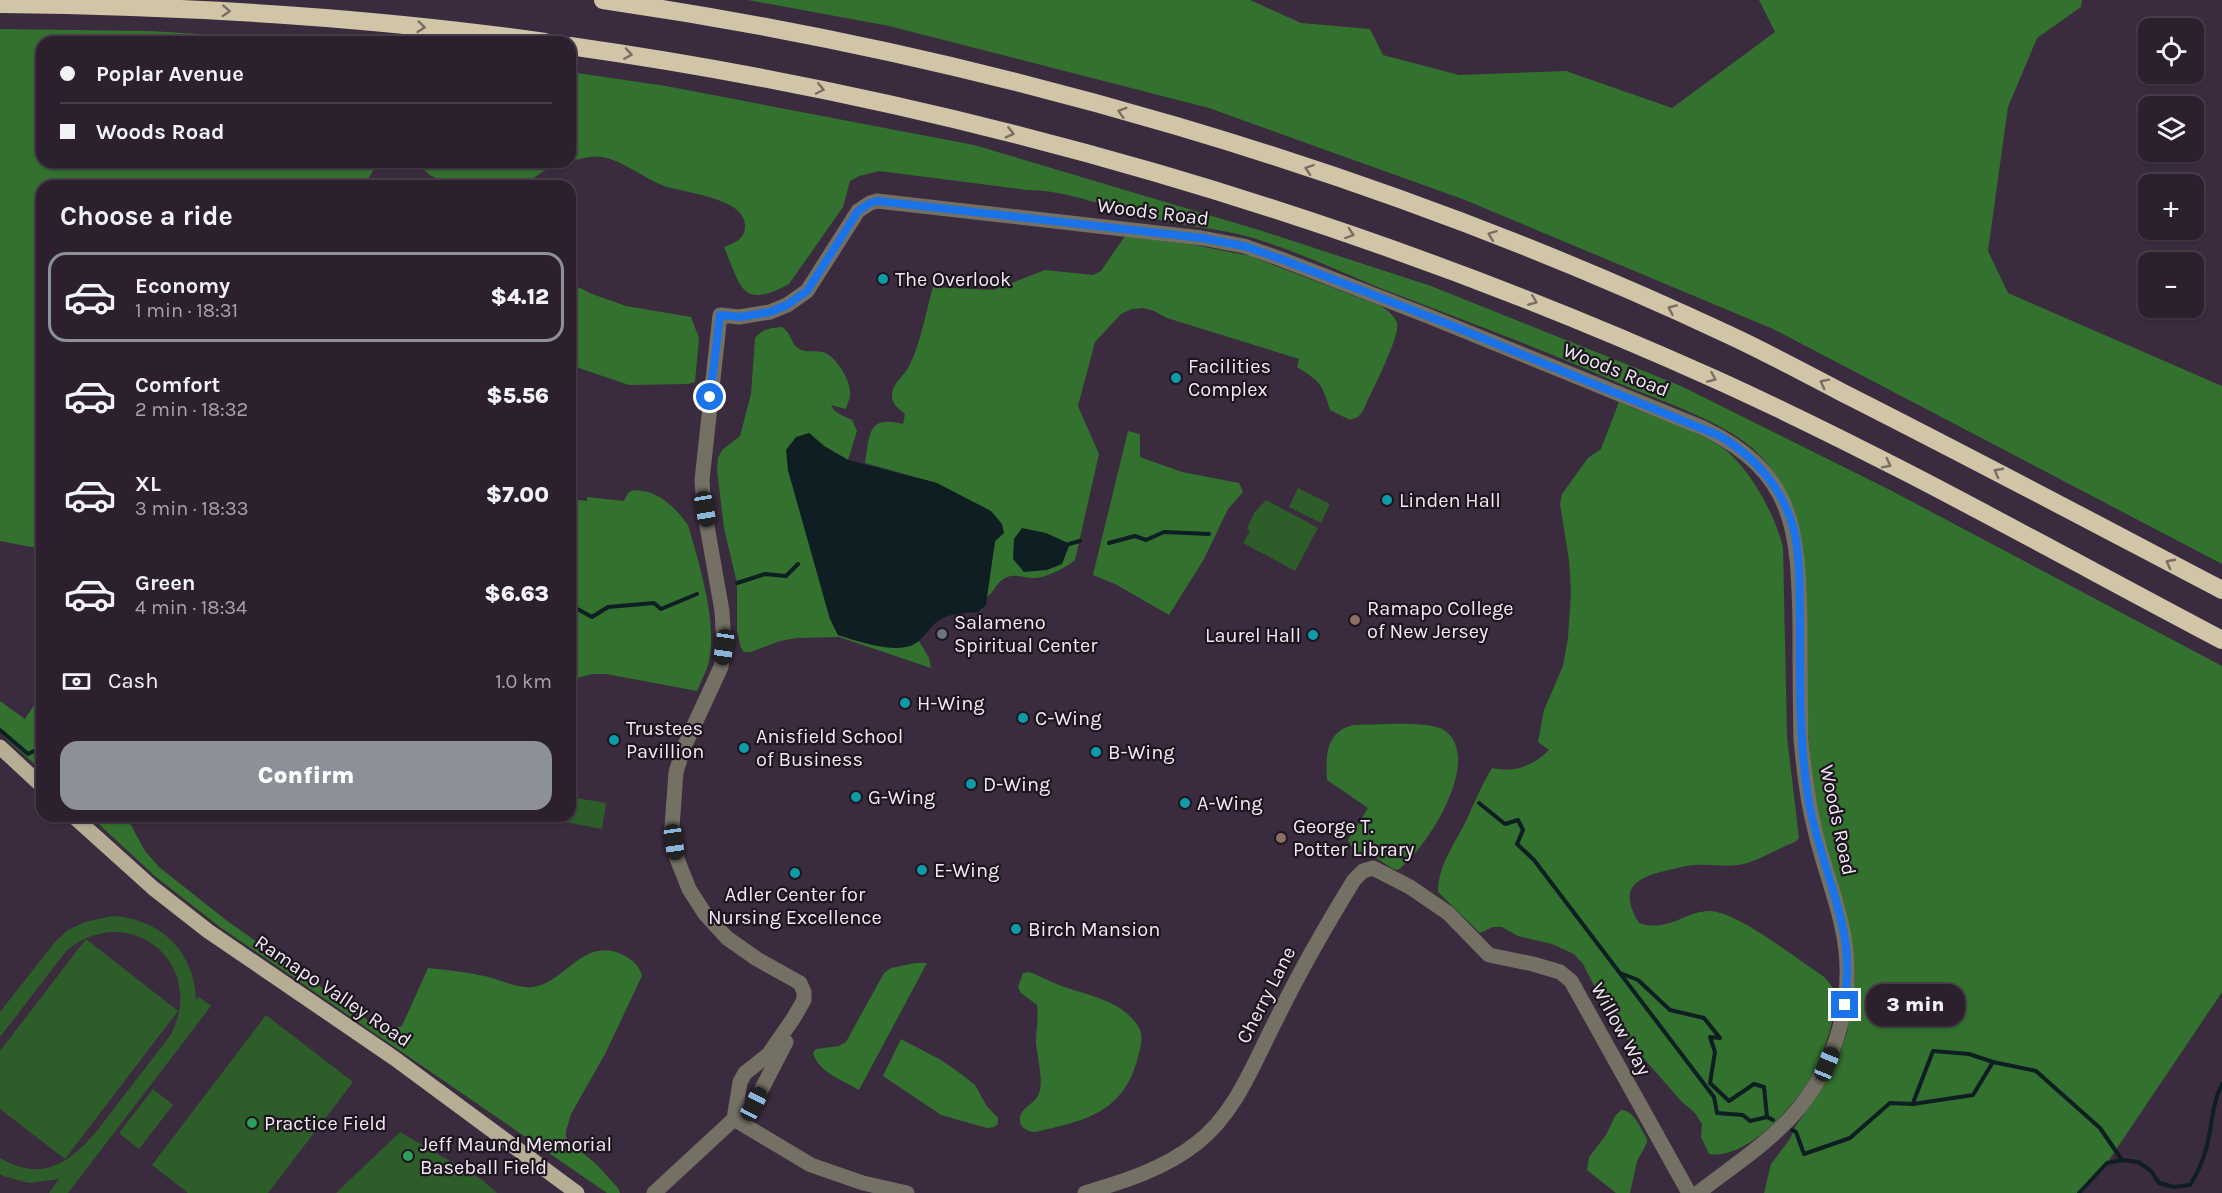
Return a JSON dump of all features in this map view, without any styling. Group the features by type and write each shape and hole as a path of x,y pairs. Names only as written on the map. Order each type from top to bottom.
{"highway":[{"path":"603,0 801,34 1011,82 1240,147 1424,209 1596,276 1726,333 1935,439 2222,590"},
{"path":"0,4 120,6 246,12 403,25 495,36"},
{"path":"576,47 667,60 792,83 979,125 1162,175 1407,254 1558,312 1759,400 1905,473 2222,640"}],"main road":[{"path":"0,747 36,780"},
{"name":"Ramapo Valley Road","path":"80,822 153,888 208,931 394,1058 577,1193"}],"street":[{"name":"Woods Road","path":"793,1019 804,1000 804,992 800,983 757,959 728,938 705,915 689,889 676,856 672,827 676,772 684,747 721,668 724,647 723,611 702,480 720,315 740,317 770,312 787,305 807,291 858,211 877,201 1202,238 1244,246 1449,324 1703,428 1737,447 1753,460 1766,474 1786,508 1797,550 1804,770 1814,827 1846,946 1845,1005 1835,1044 1827,1064 1806,1099 1779,1129 1698,1193"},
{"name":"Cherry Lane","path":"1085,1193 1158,1168 1199,1142 1222,1118 1246,1079 1314,946 1354,880 1363,871 1372,868 1378,870 1410,887 1448,913 1472,938"},
{"name":"Willow Way","path":"1472,938 1489,955 1560,972 1571,981 1689,1193"},
{"path":"734,1119 740,1082 744,1073 768,1055 793,1019"},
{"path":"654,1193 734,1119 754,1104 788,1038 793,1019"},
{"path":"734,1119 810,1165 863,1183 907,1193"}],"green space":[{"path":"748,0 1250,0 1301,23 1370,29 1383,55 1459,75 1566,71 1672,108 1775,32 1759,0 2082,0 2081,7 2037,38 2008,107 1988,251 2008,293 2222,386 2222,564 1773,329 1465,200 1209,108 889,26"},
{"path":"0,29 150,31 235,36 36,36 36,168 374,168 368,180 36,180 36,548 0,541"},
{"path":"576,73 666,86 974,145 1259,230 1431,286 1681,386 1892,491 2222,666 2222,992 2107,1163 2079,1193 1764,1193 1771,1164 1790,1139 1795,1127 1816,1097 1838,1058 1847,1032 1855,978 1854,956 1823,837 1811,765 1807,710 1803,546 1786,492 1771,468 1751,447 1723,428 1689,412 1531,346 1285,249 1253,238 1159,220 1058,193 879,171 859,176 850,181 843,207 789,284 773,292 761,295 752,294 739,283 724,247 739,240 745,230 743,217 736,209 713,198 664,186 610,159 594,156 576,160"},
{"path":"421,168 551,168 531,180 440,180"},
{"path":"1125,236 1195,245 1250,256 1381,306 1392,315 1397,323 1390,353 1363,411 1358,417 1350,420 1330,410 1320,384 1297,367 1299,359 1167,318 1143,308 1132,309 1121,314 1095,342 1078,406 1099,454 1075,560 1043,577 1012,576 1005,578 986,598 995,541 1004,533 937,483 865,463 872,429 883,422 903,424 905,414 892,399 892,392 908,368 916,350 933,287 993,290 1045,270 1093,275 1101,271"},
{"path":"576,286 626,306 691,317 699,338 695,382 629,385 576,367"},
{"path":"782,327 799,349 823,352 838,364 846,377 850,397 846,409 831,405 837,412 852,420 857,431 848,460 824,446 809,433 788,470 830,619 838,635 868,643 899,646 919,641 929,658 931,668 839,637 797,638 780,641 751,652 744,652 741,648 737,631 737,583 724,528 717,470 718,458 722,450 740,436 751,394 755,338 764,331"},
{"path":"1619,402 1694,432 1728,452 1749,476 1767,505 1783,547 1787,737 1799,838 1760,858 1738,865 1693,865 1648,876 1640,880 1630,892 1630,901 1639,923 1659,925 1711,911 1723,914 1752,928 1784,948 1823,976 1834,991 1836,1006 1827,1039 1817,1065 1803,1089 1768,1129 1738,1149 1723,1154 1709,1154 1701,1137 1702,1124 1695,1113 1681,1101 1613,1023 1583,964 1574,954 1552,944 1518,936 1502,927 1493,927 1480,933 1438,892 1444,865 1492,768 1508,770 1523,767 1549,750 1538,742 1544,710 1563,666 1568,638 1571,592 1569,560 1560,504 1562,494 1588,458 1601,449"},
{"path":"1128,431 1140,434 1140,457 1182,472 1239,483 1243,492 1228,509 1204,559 1169,615 1117,585 1093,575"},
{"path":"1298,488 1330,504 1321,523 1289,507"},
{"path":"633,490 658,496 665,500 688,525 706,595 711,632 708,665 697,691 606,674 592,674 576,678 576,500 587,501 587,497 624,501 628,493"},
{"path":"1266,500 1318,528 1295,571 1243,543 1250,531 1247,529 1254,513"},
{"path":"0,701 25,719 36,702 36,766 0,733"},
{"path":"1353,725 1426,725 1444,730 1455,743 1458,761 1455,781 1447,803 1423,844 1398,870 1367,852 1357,856 1348,840 1368,808 1327,780 1327,754 1332,739 1344,728"},
{"path":"576,798 606,803 602,829 565,822 576,822"},
{"path":"96,822 129,822 145,851 159,867 226,920 369,1021 385,1028 402,1026 428,968 470,973 520,987 533,987 545,984 587,955 598,951 611,951 631,960 638,967 642,976 605,1054 571,1114 566,1131 566,1137 571,1143 596,1164 620,1193 607,1193 220,927 156,877"},
{"path":"112,916 145,923 172,941 182,953 189,967 196,1000 199,997 211,1006 68,1193 49,1193 59,1179 29,1183 3,1176 0,1174 0,1158 20,1167 38,1169 55,1166 83,1146 170,1036 179,1010 179,985 171,964 157,947 138,936 115,932 91,936 67,950 0,1037 0,1012 55,942 68,930 85,922"},
{"path":"86,939 178,1011 65,1159 0,1109 0,1051"},
{"path":"927,963 859,1090 820,1066 813,1053 816,1049 839,1046 846,1042 884,973 891,968"},
{"path":"1030,972 1120,1008 1139,1027 1142,1040 1132,1076 1123,1091 1112,1102 1100,1111 1070,1124 1035,1132 1024,1128 1020,1121 1023,1111 1037,1097 1041,1082 1036,1042 1037,1005 1021,993 1018,987 1023,973"},
{"name":"Practice Field","path":"266,1015 353,1082 268,1193 188,1193 152,1165"},
{"path":"901,1039 941,1060 975,1085 986,1105 998,1118 998,1124 987,1128 941,1115 883,1076"},
{"path":"153,1089 173,1105 139,1149 119,1133"},
{"path":"1621,1110 1634,1117 1647,1139 1637,1161 1630,1193 1616,1193 1587,1170 1589,1157"},
{"name":"Jeff Maund Memorial Baseball Field","path":"400,1132 481,1179 497,1193 336,1193"}],"shaded area":[{"path":"809,433 824,446 848,460 937,483 991,511 1002,524 1004,533 995,541 986,605 978,612 942,618 911,646 880,647 838,635 830,619 788,470 786,450 796,437"},
{"path":"1022,528 1046,533 1068,543 1062,564 1047,570 1024,572 1013,559 1014,539"}],"waterway":[{"path":"1109,543 1135,536 1146,540 1164,532 1209,534"},
{"path":"1069,544 1080,541"},
{"path":"737,583 765,574 786,576 798,564"},
{"path":"576,608 592,617 608,607 654,603 661,609 697,594"},
{"path":"0,730 28,754 36,750"},
{"path":"1479,803 1505,824 1518,820 1523,830 1517,844 1534,860 1714,1097 1717,1113 1743,1115 1750,1121 1767,1117 1773,1120"},
{"path":"1620,973 1638,980 1670,1010 1704,1018 1720,1038 1710,1037 1715,1052 1710,1083 1729,1101 1754,1084 1764,1087 1767,1117"},
{"path":"1913,1103 1933,1051 1969,1054 1993,1062"},
{"path":"1792,1130 1796,1132 1804,1154 1850,1138 1890,1103 1913,1104 1973,1095 1993,1062 2036,1071 2100,1128 2122,1160"},
{"path":"2079,1193 2107,1163 2122,1160 2138,1162 2151,1171 2159,1183 2174,1187 2190,1185 2205,1152 2215,1101 2222,1084"}],"place":[{"name":"The Overlook","path":"883,279"},
{"name":"Facilities Complex","path":"1176,378"},
{"name":"Linden Hall","path":"1387,500"},
{"name":"Ramapo College of New Jersey","path":"1355,620"},
{"name":"Salameno Spiritual Center","path":"942,634"},
{"name":"Laurel Hall","path":"1313,635"},
{"name":"H-Wing","path":"905,703"},
{"name":"C-Wing","path":"1023,718"},
{"name":"Trustees Pavillion","path":"614,740"},
{"name":"Anisfield School of Business","path":"744,748"},
{"name":"B-Wing","path":"1096,752"},
{"name":"D-Wing","path":"971,784"},
{"name":"G-Wing","path":"856,797"},
{"name":"A-Wing","path":"1185,803"},
{"name":"George T. Potter Library","path":"1281,838"},
{"name":"E-Wing","path":"922,870"},
{"name":"Adler Center for Nursing Excellence","path":"795,873"},
{"name":"Birch Mansion","path":"1016,929"},
{"name":"Practice Field","path":"252,1123"},
{"name":"Jeff Maund Memorial Baseball Field","path":"408,1156"}],"route":[{"path":"710,397 720,315 740,317 770,312 787,305 807,291 858,211 877,201 1202,238 1244,246 1428,316 1720,436 1753,460 1766,474 1786,508 1793,530 1799,572 1804,770 1814,827 1846,946 1845,1005"}]}
